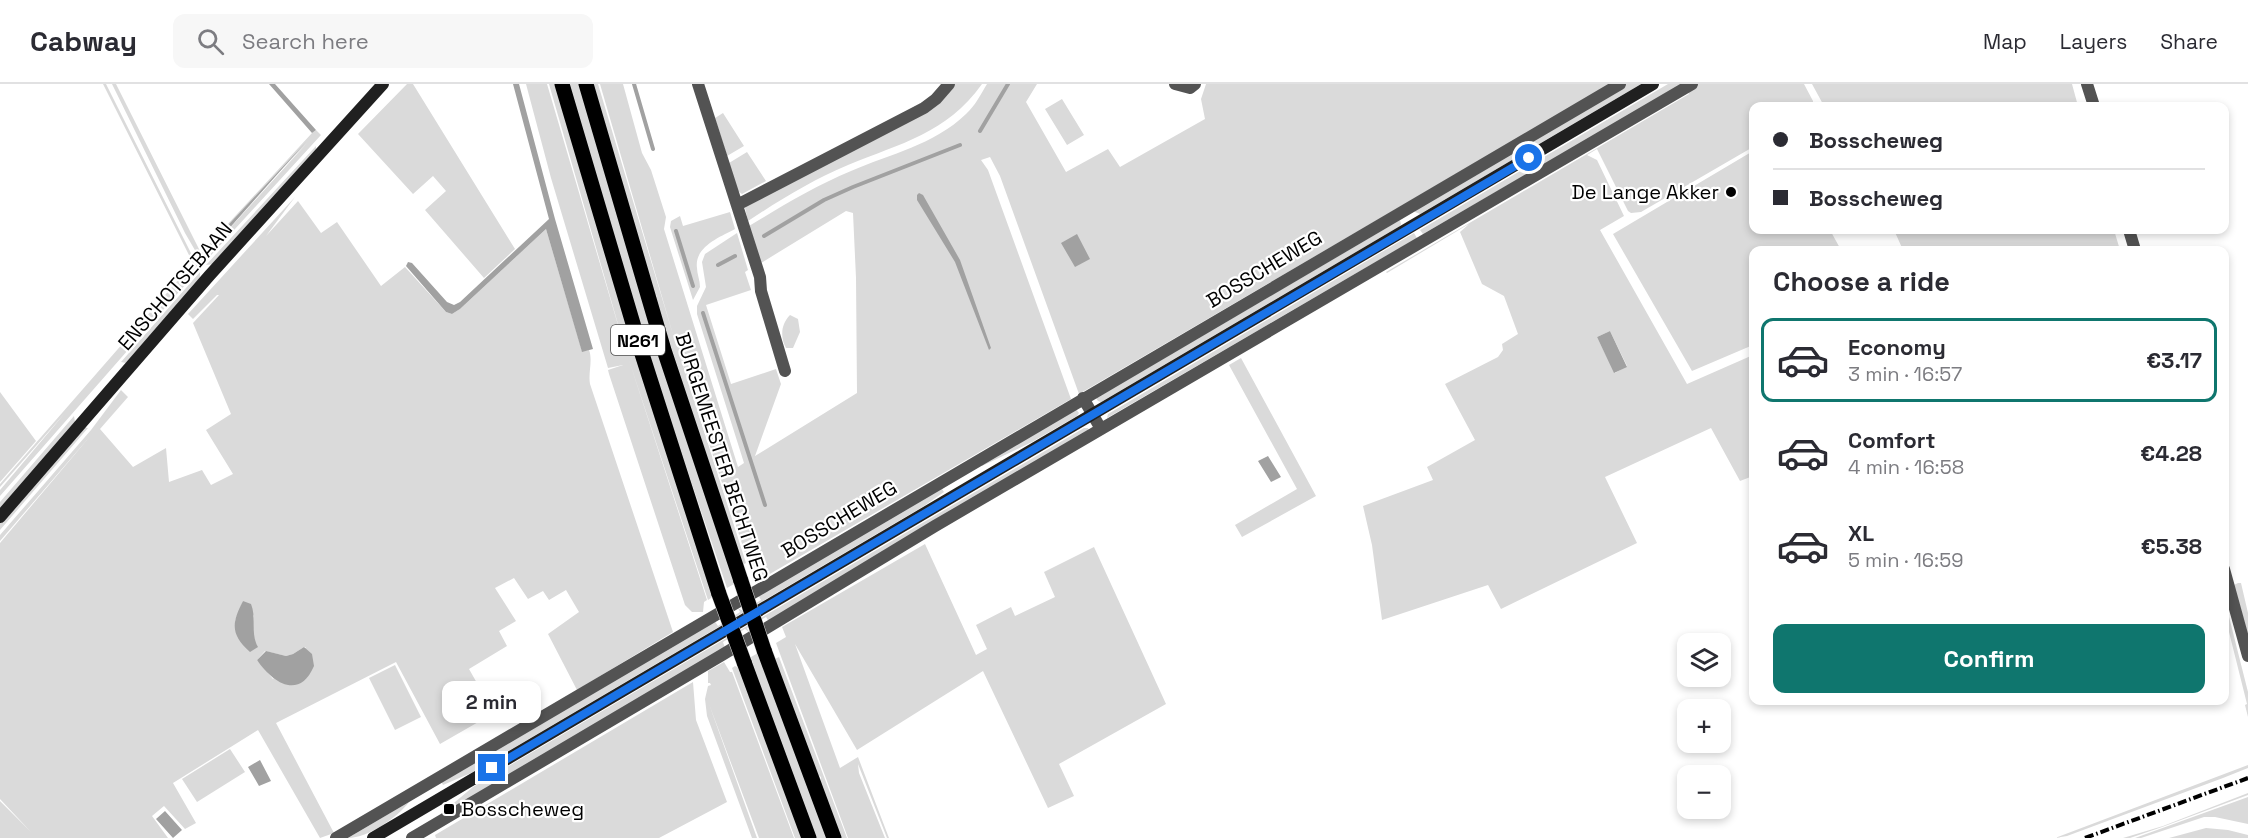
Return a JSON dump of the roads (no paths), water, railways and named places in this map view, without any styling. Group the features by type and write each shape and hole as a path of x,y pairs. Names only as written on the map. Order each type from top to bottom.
{"main road":[{"name":"ENSCHOTSEBAAN","path":"0,516 209,276 383,84"},
{"name":"N261","path":"562,84 642,354 719,594 809,838"},
{"name":"BURGEMEESTER BECHTWEG","path":"586,84 664,350 764,650 834,838"},
{"name":"BOSSCHEWEG","path":"373,838 1653,84"}],"street":[{"path":"699,84 760,277 761,291 785,371"},
{"path":"737,205 924,108 936,99 949,84"},
{"path":"1175,84 1190,88 1195,84"},
{"name":"BOSSCHEWEG","path":"336,838 1620,84"},
{"path":"412,838 1101,429 1692,84"},
{"path":"2087,84 2093,102"},
{"path":"1404,209 1414,226"},
{"path":"1083,398 1101,429"},
{"path":"2229,587 2248,656"}],"waterway":[{"path":"634,84 653,149"},
{"path":"980,131 1008,84"},
{"path":"764,236 824,200 960,145"},
{"path":"676,231 693,286"},
{"path":"718,265 735,256"},
{"path":"703,313 765,505"}],"railway":[{"path":"2085,838 2248,778"}],"place":[{"name":"De Lange Akker","path":"1731,192"},
{"name":"Bosscheweg","path":"449,809"}]}
